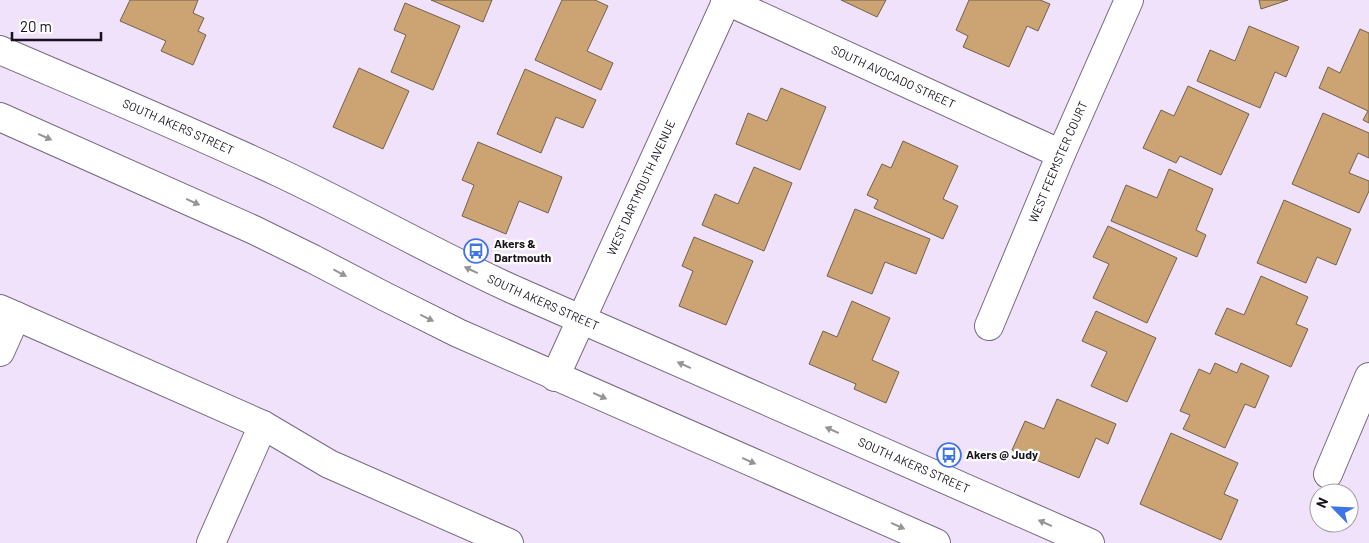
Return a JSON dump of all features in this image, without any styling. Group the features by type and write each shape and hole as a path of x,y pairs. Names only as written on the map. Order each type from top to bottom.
{"main road":[{"name":"SOUTH AVOCADO STREET","path":"726,0 1061,154"},
{"name":"WEST DARTMOUTH AVENUE","path":"555,376 726,0"},
{"name":"WEST FEEMSTER COURT","path":"989,326 1061,154 1129,0"},
{"name":"SOUTH AKERS STREET","path":"0,50 277,172 453,262 581,320 1090,543"},
{"path":"0,117 254,230 428,319 936,543"},
{"path":"0,352 8,312 263,425 329,464 497,541"},
{"path":"1328,474 1369,377"},
{"path":"211,543 263,425"}],"building":[{"path":"130,0 198,0 193,13 204,18 198,31 206,35 193,65 161,51 166,41 120,21"},
{"path":"431,0 492,0 483,22"},
{"path":"562,0 595,0 608,6 587,51 613,63 601,90 535,60"},
{"path":"841,0 886,0 877,17"},
{"path":"969,0 1040,0 1050,4 1038,31 1027,26 1009,67 963,47 968,36 956,30"},
{"path":"1259,0 1288,0 1261,9"},
{"path":"405,3 460,26 433,90 391,72 406,35 394,30"},
{"path":"1249,26 1299,47 1286,77 1275,72 1260,108 1197,81 1210,50 1235,61"},
{"path":"1360,29 1369,33 1369,123 1363,120 1368,111 1319,88 1328,67 1340,73"},
{"path":"359,68 409,91 383,149 333,127"},
{"path":"525,69 596,100 583,128 556,117 541,153 497,134"},
{"path":"1188,86 1249,114 1221,175 1180,156 1176,163 1143,148 1161,110 1174,116"},
{"path":"781,88 826,107 800,170 736,144 748,113 767,121"},
{"path":"1323,113 1369,133 1369,158 1358,153 1349,173 1369,181 1369,191 1359,213 1292,184"},
{"path":"903,141 958,166 943,199 958,206 943,239 874,208 878,200 867,195 882,164 891,168"},
{"path":"478,142 562,177 548,213 519,201 506,234 462,216 474,185 462,180"},
{"path":"754,167 792,183 764,251 702,225 715,194 738,204"},
{"path":"1169,169 1213,189 1196,230 1206,235 1197,257 1111,221 1126,185 1157,198"},
{"path":"1284,200 1351,229 1336,265 1317,257 1306,283 1257,263"},
{"path":"855,209 930,239 916,274 885,262 872,294 827,276"},
{"path":"1108,226 1177,258 1147,323 1093,298 1109,264 1093,257"},
{"path":"694,237 753,261 726,325 679,306 693,271 682,266"},
{"path":"1261,276 1308,297 1296,324 1308,329 1291,367 1215,334 1227,308 1244,315"},
{"path":"852,301 890,318 872,360 899,372 886,403 854,389 856,384 809,364 823,331 837,337"},
{"path":"1096,311 1156,338 1127,402 1091,386 1107,352 1082,341"},
{"path":"1215,363 1237,373 1241,363 1269,376 1255,408 1245,404 1225,448 1183,429 1190,415 1180,411 1199,369 1210,374"},
{"path":"1057,399 1116,424 1108,444 1096,438 1079,478 1012,450 1025,421 1044,429"},
{"path":"1171,433 1238,463 1224,494 1238,500 1221,540 1140,504"}],"place":[{"name":"Akers & Dartmouth","path":"476,251"},
{"name":"Akers @ Judy","path":"949,455"}]}
